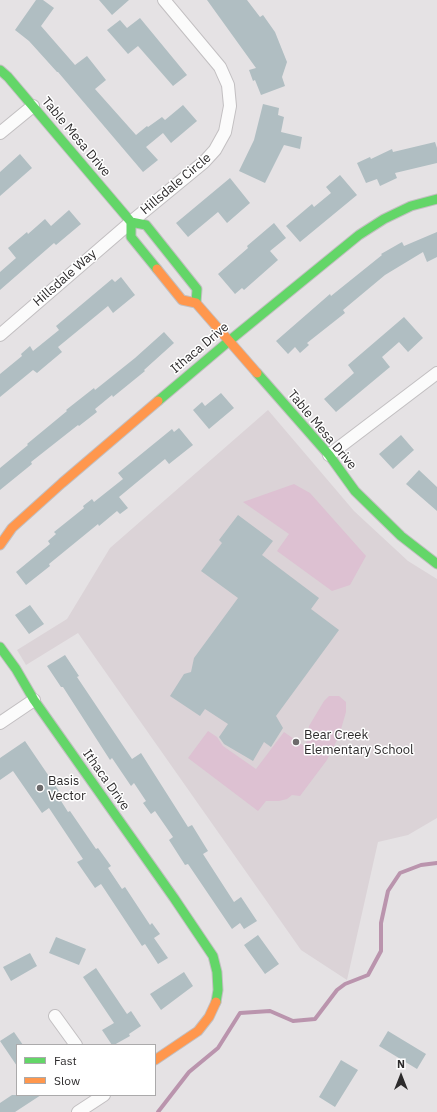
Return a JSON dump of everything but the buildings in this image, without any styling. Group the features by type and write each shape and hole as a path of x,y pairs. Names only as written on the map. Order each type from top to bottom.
{"street":[{"name":"Hillsdale Circle","path":"131,222 204,162 215,150 226,132 230,106 228,86 220,67 164,0"},
{"name":"Table Mesa Drive","path":"0,70 33,106 131,222 131,237 182,300 196,303 328,455 355,491 401,536 437,564"},
{"path":"0,133 33,106"},
{"name":"Ithaca Drive","path":"0,545 12,528 62,483 229,341 359,235 384,219 411,206 437,199"},
{"path":"131,222 146,224 197,290 196,303"},
{"name":"Hillsdale Way","path":"0,334 131,222"},
{"path":"328,455 437,373"},
{"name":"Ithaca Drive","path":"0,647 16,669 34,700 213,956 217,972 218,990 216,1001 209,1017 198,1031 156,1059"},
{"path":"0,723 34,700"},
{"path":"55,1016 75,1044"},
{"path":"78,1112 102,1096"}],"shaded area":[{"name":"Bear Creek Elementary School","path":"268,410 354,511 408,561 437,579 437,818 408,835 378,842 347,980 301,950 78,633 26,665 17,650 67,619 110,548"},
{"path":"294,484 310,493 366,556 350,585 332,591 277,551 289,534 243,502"},
{"path":"329,696 339,696 346,702 346,712 339,736 327,760 300,796 292,795 287,799 279,801 266,801 258,811 188,758 208,731 217,737 223,746 256,769 284,732 304,746 307,741 309,726 324,701"}],"waterway":[{"path":"158,1112 189,1072 218,1048 240,1013 270,1011 293,1021 315,1019 337,990 345,984 368,975 381,951 381,923 388,891 400,873 421,865 437,863"}],"traffic: fast":[{"path":"0,70 8,77 131,222 131,237 157,269"},
{"path":"158,401 359,235 384,219 411,206 437,199"},
{"path":"131,222 146,225 197,289 196,303"},
{"path":"257,373 329,455 355,491 401,536 437,564"},
{"path":"0,647 16,669 34,700 174,898 213,956 217,972 218,990 216,1002"}],"traffic: slow":[{"path":"157,269 182,300 196,303 257,373"},
{"path":"0,545 12,528 158,401"},
{"path":"156,1059 198,1031 209,1017 216,1002"}],"place":[{"name":"Bear Creek Elementary School","path":"296,742"},
{"name":"Basis Vector","path":"40,788"}]}
